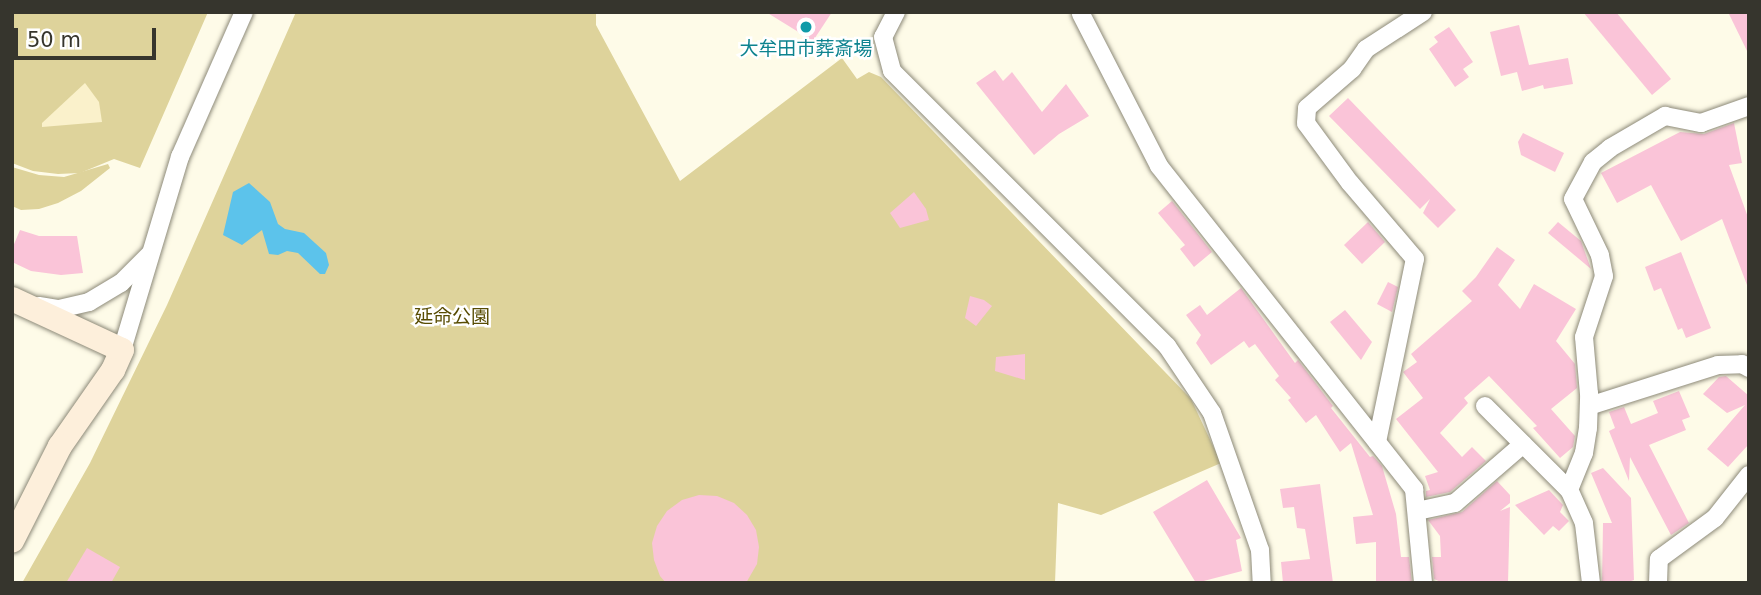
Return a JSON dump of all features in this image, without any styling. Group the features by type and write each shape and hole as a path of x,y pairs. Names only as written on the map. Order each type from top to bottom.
{"street":[{"path":"12,541 60,446 113,370 122,350 180,157 244,12"},
{"path":"896,12 883,37 892,71 1167,346 1212,413 1260,551 1262,583"},
{"path":"1377,442 1415,259 1350,183 1306,123 1307,108 1352,69 1366,49 1423,12"},
{"path":"1082,14 1159,166 1414,489 1423,583"},
{"path":"1569,490 1584,453 1589,406 1584,337 1604,276 1600,255 1573,200 1593,162 1610,148 1665,116 1700,123 1749,106"},
{"path":"15,300 60,309 89,302 121,283 151,252"},
{"path":"15,300 122,350"},
{"path":"1589,406 1718,365 1742,364 1749,368"},
{"path":"1485,406 1569,490 1584,523 1591,583"},
{"path":"1417,511 1455,503 1523,444"},
{"path":"1658,583 1659,559 1715,518 1749,475"}],"green space":[{"path":"12,12 208,12 140,168 114,159 80,173 58,174 33,171 12,163"},
{"name":"延命公園","path":"296,12 596,12 596,25 680,181 842,58 857,79 869,72 881,77 1191,399 1221,463 1101,515 1058,503 1055,583 22,583 90,463 167,305"},
{"path":"108,164 110,168 81,191 58,203 39,209 21,210 12,206 12,167 39,175 64,177"}],"sand":[{"path":"85,83 99,102 102,122 42,127 42,123"}],"water":[{"path":"249,183 270,202 278,224 285,229 304,233 326,253 329,265 325,274 320,274 298,253 287,251 278,255 269,254 262,230 242,245 223,235 233,192"}],"building":[{"name":"大牟田市葬斎場","path":"766,12 832,12 813,41"},
{"path":"1583,12 1616,12 1671,79 1652,95"},
{"path":"1728,12 1749,12 1749,55"},
{"path":"1519,25 1529,65 1568,58 1573,84 1544,89 1543,85 1522,91 1517,72 1501,76 1490,32"},
{"path":"1449,27 1473,62 1463,69 1469,77 1455,87 1429,49 1438,42 1434,37"},
{"path":"995,70 1003,81 1012,72 1042,112 1066,84 1089,116 1059,134 1034,155 976,83"},
{"path":"1348,98 1456,210 1438,228 1423,213 1430,199 1420,209 1329,116"},
{"path":"1734,123 1742,163 1729,165 1749,220 1747,285 1722,219 1681,241 1651,185 1617,203 1601,173 1680,132 1704,134"},
{"path":"1523,133 1564,153 1555,172 1521,155 1518,142"},
{"path":"914,192 926,209 929,220 900,228 890,213"},
{"path":"1172,201 1212,252 1194,267 1180,249 1185,245 1158,213"},
{"path":"1368,222 1385,242 1362,264 1344,245"},
{"path":"1558,222 1581,241 1591,269 1548,233"},
{"path":"20,230 39,236 77,236 83,273 61,275 31,271 12,262 12,249"},
{"path":"1497,247 1515,260 1498,285 1520,309 1534,284 1576,309 1556,341 1575,364 1577,388 1551,409 1575,436 1573,447 1560,458 1533,428 1537,426 1489,376 1464,398 1468,403 1440,433 1462,457 1472,447 1486,461 1450,492 1426,497 1426,491 1430,490 1425,476 1438,472 1396,419 1423,398 1403,372 1417,362 1411,354 1472,301 1462,291 1476,277"},
{"path":"1681,252 1711,328 1686,338 1682,328 1678,330 1661,288 1654,291 1645,267"},
{"path":"1388,282 1398,287 1392,312 1377,304"},
{"path":"1241,288 1295,363 1298,360 1333,406 1331,408 1370,457 1373,456 1382,466 1396,514 1401,557 1409,557 1412,583 1376,583 1376,542 1356,544 1353,517 1373,515 1351,443 1340,452 1316,415 1306,423 1288,400 1291,398 1275,380 1279,376 1255,344 1249,348 1244,341 1211,365 1196,343 1201,335 1186,315 1200,305 1207,315"},
{"path":"970,296 984,300 992,306 976,326 965,318"},
{"path":"1345,310 1372,342 1361,360 1330,322"},
{"path":"1025,354 1025,380 995,371 996,357"},
{"path":"1726,376 1749,396 1749,444 1728,467 1707,449 1745,405 1727,413 1703,394 1719,377"},
{"path":"1679,391 1690,417 1682,420 1686,430 1649,445 1689,523 1671,535 1630,457 1629,481 1609,431 1615,428 1609,412 1624,407 1631,424 1658,413 1653,401"},
{"path":"1603,468 1631,498 1634,580 1625,583 1602,583 1603,523 1612,523 1591,473"},
{"path":"1207,480 1241,538 1236,540 1242,571 1196,583 1153,512"},
{"path":"1497,481 1510,495 1510,503 1500,511 1510,507 1508,583 1443,583 1434,579 1432,557 1441,557 1440,536 1428,520 1462,512"},
{"path":"1320,484 1333,583 1283,583 1281,562 1310,559 1305,529 1297,528 1294,507 1283,508 1280,489"},
{"path":"1549,490 1563,505 1560,512 1569,521 1559,531 1553,526 1544,535 1515,505"},
{"path":"699,495 717,496 734,503 747,515 756,530 759,547 757,564 746,583 666,583 660,576 652,543 657,526 667,511 682,500"},
{"path":"87,548 120,567 111,583 66,583"}],"place":[{"name":"大牟田市葬斎場","path":"806,27"}]}
